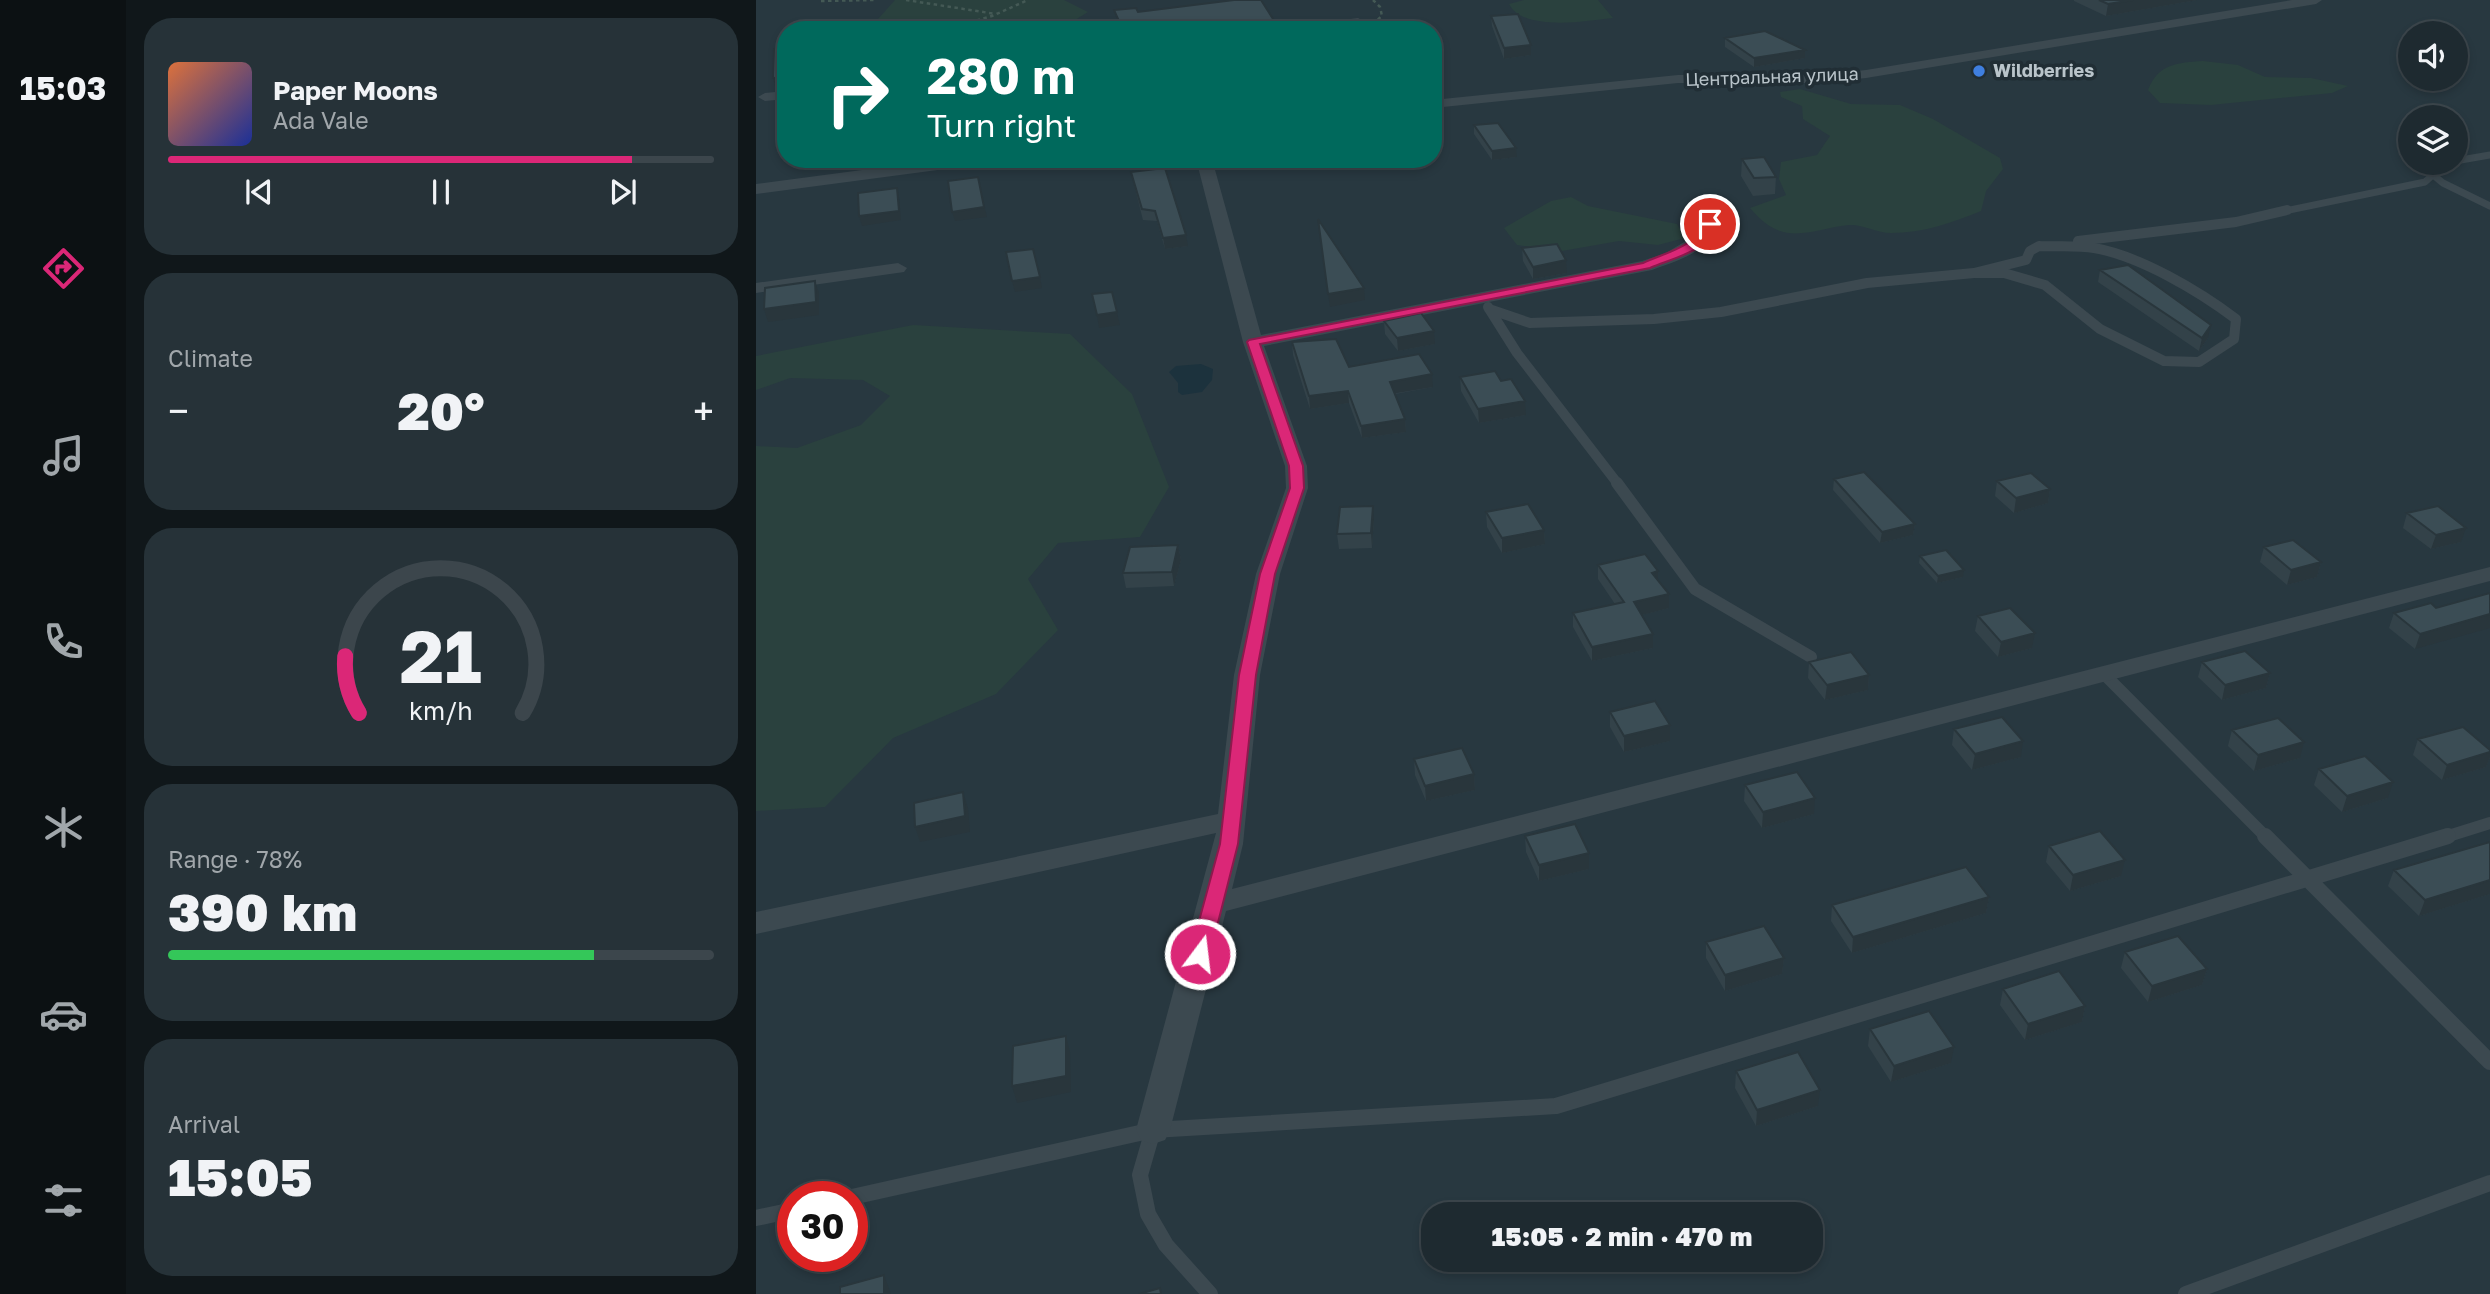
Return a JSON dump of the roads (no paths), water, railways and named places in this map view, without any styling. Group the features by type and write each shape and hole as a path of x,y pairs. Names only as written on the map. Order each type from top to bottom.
{"street":[{"name":"Центральная улица","path":"1442,103 1678,79 1820,79 1866,74 2316,0"},
{"path":"756,189 915,168"},
{"path":"1153,1130 1213,904 1232,820 1247,675 1268,574 1297,488 1296,466 1253,342 1206,168"},
{"path":"1253,342 1485,304 1634,269 1672,257 1707,236 1710,224 1700,205"},
{"path":"756,288 898,268"},
{"path":"1213,904 2490,574"},
{"path":"756,923 1232,820"}],"lane":[{"path":"2468,159 2490,155"},
{"path":"1974,273 2026,260 2030,251 2039,246 2236,222 2336,198 2425,182 2431,175"},
{"path":"2433,175 2442,183 2490,206"},
{"path":"1485,304 1530,323 1654,319 1721,312 1867,283 1974,273 2004,273 2045,285 2100,329 2164,361 2199,362 2234,339 2236,319 2210,299 2131,259 2094,248 2060,244"},
{"path":"1485,304 1517,353 1566,413 1695,589 1811,657"},
{"path":"2104,674 2490,1062"},
{"path":"868,1193 1153,1130 1556,1106 2490,822"},
{"path":"1153,1130 1140,1175 1148,1214 1166,1245 1204,1284 1210,1294"},
{"path":"2186,1294 2490,1183"},
{"path":"756,1218 777,1213"}],"water":[{"path":"1201,364 1213,369 1212,380 1202,392 1182,395 1178,392 1178,383 1169,372 1176,366"}],"place":[{"name":"Wildberries","path":"1979,71"}]}
